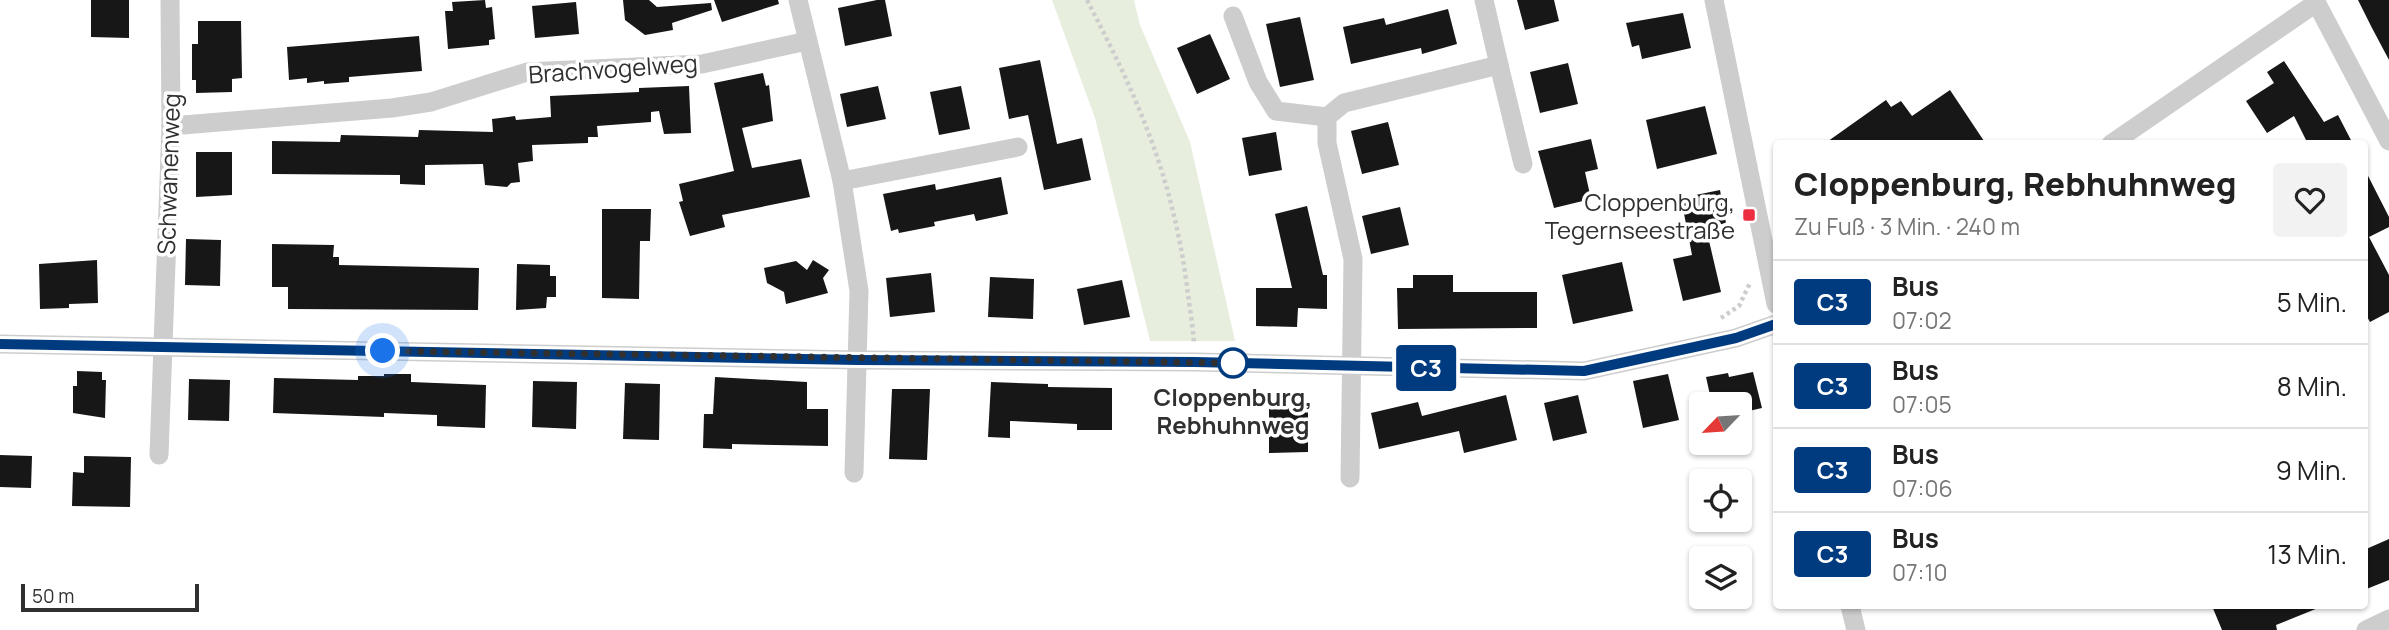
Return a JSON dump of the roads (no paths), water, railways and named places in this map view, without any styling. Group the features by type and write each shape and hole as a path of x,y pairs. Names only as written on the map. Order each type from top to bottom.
{"street":[{"name":"Schwanenweg","path":"159,455 171,126 170,0"},
{"path":"798,0 842,181 859,291 854,472"},
{"path":"1484,0 1523,164"},
{"path":"1714,0 1773,289"},
{"path":"2117,140 2315,2 2389,141"},
{"path":"1233,16 1258,82 1276,111 1327,117 1344,103 1499,65"},
{"name":"Brachvogelweg","path":"171,126 392,108 431,102 527,72 702,64 807,41"},
{"path":"1327,117 1326,143 1353,259 1350,478"},
{"path":"842,181 1018,146"},
{"path":"0,344 858,360 1195,362 1584,371 1736,338 1773,325"},
{"path":"1851,609 1856,630"},
{"path":"2367,630 2389,620"}],"place":[{"name":"Cloppenburg, Tegernseestraße","path":"1749,215"},
{"name":"Cloppenburg, Rebhuhnweg","path":"1233,363"}]}
